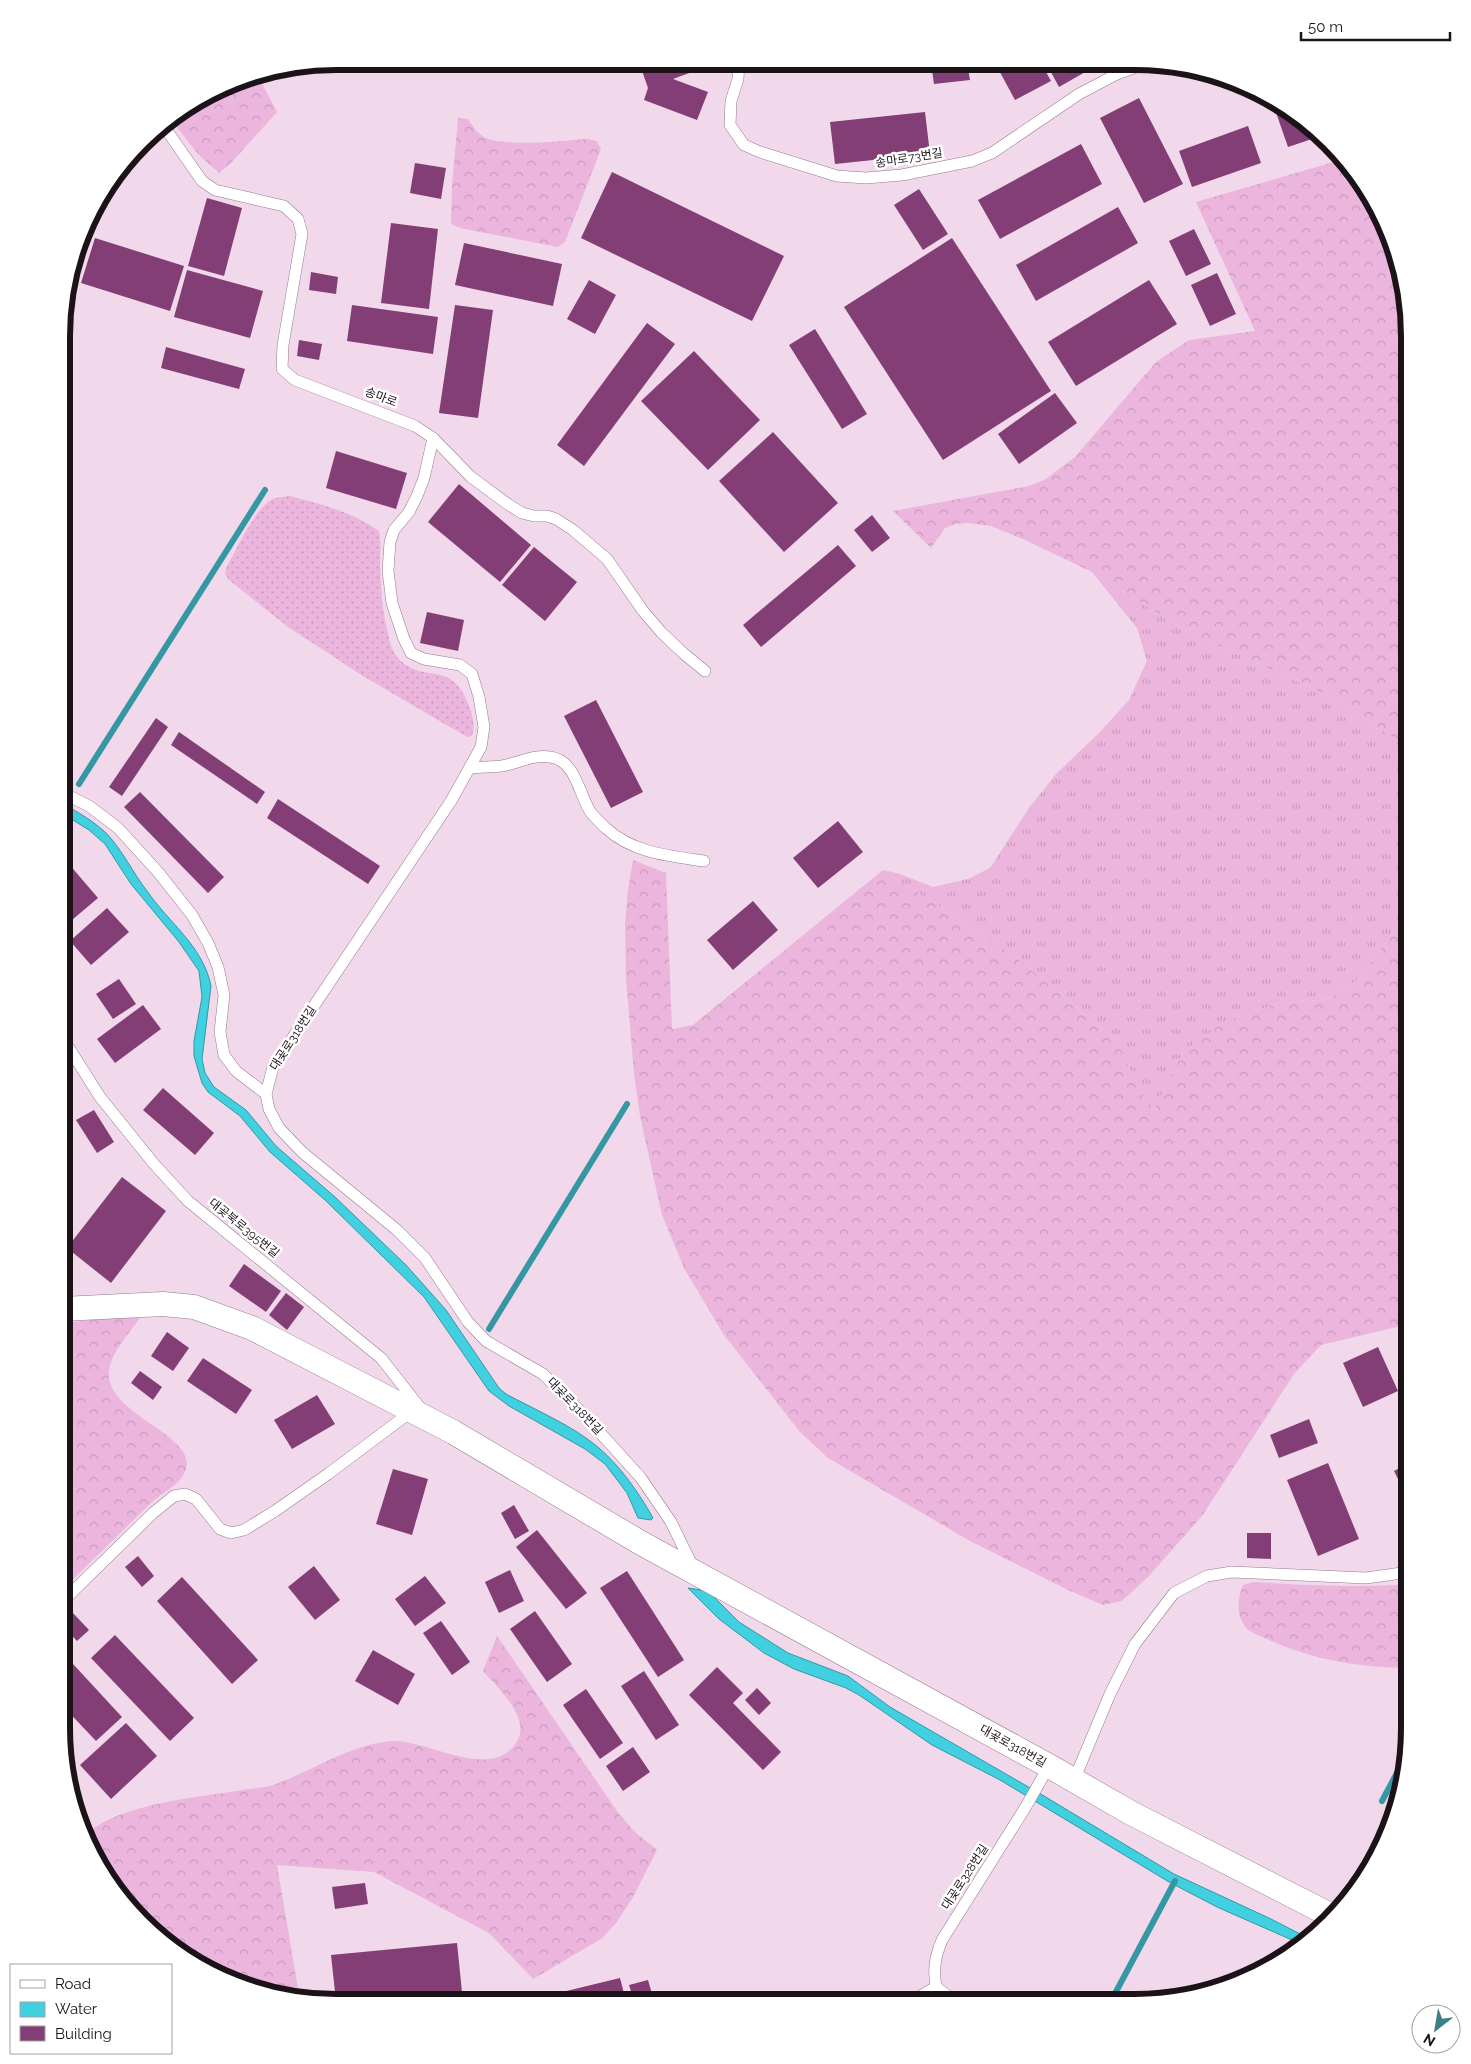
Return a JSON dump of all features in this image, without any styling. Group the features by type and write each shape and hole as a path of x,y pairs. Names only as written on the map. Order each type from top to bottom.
{"street":[{"name":"대곶로318번길","path":"70,1309 162,1304 194,1307 252,1328 421,1416 1045,1774 1074,1780 1131,1813 1326,1913"}],"lane":[{"name":"송마로73번길","path":"739,70 738,79 731,101 730,125 744,145 760,152 837,176 866,178 911,173 972,161 992,153 1079,94 1128,70"},
{"name":"송마로","path":"167,131 202,181 214,190 284,206 298,218 302,234 283,345 282,369 295,380 415,426 433,438 471,477 509,505 522,513 556,519 573,530 607,559 643,611 661,632 682,653 705,671"},
{"name":"대곶로318번길","path":"433,438 424,478 417,496 409,512 394,530 390,542 388,571 392,603 404,639 411,653 424,659 460,665 472,674 479,697 484,727 482,747 471,768 273,1067 266,1094 269,1109 280,1128 302,1152 397,1230 425,1258 468,1322 486,1340 543,1374 610,1443 641,1478 671,1522 696,1573"},
{"path":"471,768 503,766 533,757 550,756 562,760 570,768 591,812 608,831 633,845 653,853 704,861"},
{"path":"70,796 90,806 118,828 158,872 192,915 208,942 218,967 224,995 220,1032 224,1055 236,1071 266,1094"},
{"name":"대곶북로395번길","path":"70,1050 100,1097 154,1164 188,1201 382,1358 421,1416"},
{"path":"70,1595 153,1513 174,1496 186,1494 196,1499 220,1529 231,1533 244,1530 328,1474 421,1416"},
{"path":"1074,1780 1110,1694 1135,1644 1174,1593 1207,1576 1232,1572 1366,1578 1401,1573"},
{"name":"대곶로328번길","path":"936,1987 934,1971 936,1956 942,1940 1045,1774"},
{"path":"924,1994 936,1987 945,1994"}],"green space":[{"path":"261,81 277,112 230,164 219,173 198,154 175,125 218,97"},
{"path":"458,118 468,119 480,134 495,141 521,143 586,139 597,141 601,149 565,242 558,247 460,228 451,224 452,185"},
{"path":"1335,161 1356,188 1381,234 1396,284 1401,336 1401,744 1329,696 1179,627 1092,572 1023,539 991,526 967,523 955,524 945,528 931,548 893,511 1029,486 1046,479 1075,457 1156,362 1189,340 1255,331 1196,202"},
{"path":"290,496 348,514 379,531 382,600 386,625 395,655 410,668 438,674 455,682 470,710 473,725 472,736 468,737 455,730 363,676 288,627 229,580 225,574 227,566 254,518 268,502 275,498"},
{"path":"1092,572 1179,627 1329,696 1401,744 1401,921 1360,978 1328,999 1277,1004 1226,1021 1183,1052 1152,1115 1116,1039 1010,953 883,870 900,874 933,887 968,879 990,868 1029,808 1056,774 1100,732 1129,700 1147,661 1137,628"},
{"path":"633,860 666,873 672,1029 693,1025 883,870 1010,953 1116,1039 1152,1114 1183,1052 1225,1021 1277,1004 1328,999 1360,978 1401,921 1401,1326 1321,1345 1294,1374 1202,1516 1148,1577 1122,1601 1103,1605 1068,1590 970,1541 828,1458 800,1432 724,1335 684,1268 662,1215 640,1116 634,1073 626,978 625,924"},
{"path":"142,1315 122,1341 114,1356 109,1370 111,1385 120,1399 178,1445 186,1457 186,1469 184,1475 176,1484 155,1499 70,1582 70,1322"},
{"path":"1254,1582 1351,1586 1401,1584 1401,1668 1336,1661 1301,1652 1254,1634 1241,1621 1239,1605 1243,1585"},
{"path":"497,1636 619,1814 636,1833 657,1850 632,1899 616,1923 601,1939 533,1979 489,1933 374,1872 277,1865 299,1992 251,1980 218,1967 188,1949 148,1916 115,1876 91,1832 115,1817 136,1809 182,1799 272,1785 348,1752 377,1743 406,1742 469,1758 485,1759 498,1757 510,1750 518,1740 520,1730 519,1719 507,1698 483,1671"}],"water":[{"path":"70,808 97,825 107,834 156,903 201,959 211,986 202,1059 205,1073 214,1087 246,1110 276,1146 335,1197 406,1265 446,1310 499,1388 506,1394 577,1432 607,1455 636,1490 653,1518 651,1520 638,1518 627,1493 605,1464 585,1449 509,1406 489,1391 424,1297 325,1200 270,1152 240,1116 208,1092 202,1083 194,1056 194,1041 202,997 199,971 179,942 131,884 105,844 89,830 70,818"},
{"path":"688,1588 708,1591 739,1622 788,1653 848,1676 890,1707 1174,1874 1302,1935 1294,1941 1217,1907 1169,1882 1000,1780 932,1745 859,1695 846,1688 794,1669 764,1653 719,1619"}],"building":[{"path":"642,70 697,70 673,79 708,92 697,120 644,100 648,88"},
{"path":"932,70 968,70 970,80 934,84"},
{"path":"999,70 1045,70 1051,81 1015,100"},
{"path":"1050,70 1089,70 1059,87"},
{"path":"1139,98 1183,184 1144,203 1100,118"},
{"path":"1275,110 1313,139 1288,147"},
{"path":"925,112 930,154 835,164 830,122"},
{"path":"1248,126 1261,163 1192,187 1179,151"},
{"path":"1081,144 1102,184 1000,239 978,200"},
{"path":"415,163 446,168 441,199 410,193"},
{"path":"612,172 784,256 752,321 581,238"},
{"path":"919,189 948,234 923,250 894,205"},
{"path":"207,198 242,208 224,276 188,266"},
{"path":"1118,207 1138,243 1036,301 1016,265"},
{"path":"391,223 438,229 429,309 381,303"},
{"path":"1194,229 1211,264 1186,276 1169,241"},
{"path":"95,238 184,266 170,311 81,283"},
{"path":"952,238 1051,391 943,460 844,307"},
{"path":"464,243 562,264 553,306 455,285"},
{"path":"187,270 263,291 250,338 174,317"},
{"path":"311,272 338,277 336,294 309,290"},
{"path":"1217,273 1236,314 1210,326 1191,285"},
{"path":"589,280 616,295 595,334 567,319"},
{"path":"1149,280 1177,324 1076,386 1048,342"},
{"path":"352,305 438,317 433,354 347,341"},
{"path":"455,305 493,310 478,418 439,413"},
{"path":"647,323 675,344 584,466 557,445"},
{"path":"815,329 867,414 842,429 789,345"},
{"path":"299,340 322,344 319,360 297,356"},
{"path":"166,347 245,369 239,389 161,368"},
{"path":"694,351 760,420 708,470 641,401"},
{"path":"1055,393 1077,423 1019,464 998,434"},
{"path":"773,432 838,503 784,552 719,481"},
{"path":"336,451 407,473 396,509 326,488"},
{"path":"459,484 531,545 500,582 428,522"},
{"path":"872,515 890,538 872,552 854,530"},
{"path":"838,545 856,566 761,647 743,625"},
{"path":"534,547 577,582 545,621 502,585"},
{"path":"427,612 464,620 458,651 420,643"},
{"path":"596,700 643,792 611,808 564,716"},
{"path":"156,718 168,727 122,796 109,787"},
{"path":"179,732 265,792 257,804 171,745"},
{"path":"140,792 224,877 208,893 124,807"},
{"path":"278,799 380,866 368,884 267,818"},
{"path":"838,821 863,852 818,888 793,858"},
{"path":"70,865 98,898 72,920 70,917"},
{"path":"753,901 778,930 733,970 707,940"},
{"path":"107,908 129,932 91,965 70,941"},
{"path":"119,979 136,1004 113,1019 96,994"},
{"path":"143,1005 161,1029 115,1063 97,1039"},
{"path":"163,1088 214,1133 195,1155 143,1110"},
{"path":"94,1110 114,1142 97,1153 76,1120"},
{"path":"122,1177 166,1211 111,1283 70,1250 70,1244"},
{"path":"244,1264 281,1291 266,1312 229,1286"},
{"path":"286,1293 304,1307 287,1330 269,1315"},
{"path":"167,1332 189,1348 173,1371 151,1356"},
{"path":"1378,1347 1398,1391 1363,1407 1343,1363"},
{"path":"203,1358 252,1390 236,1414 187,1381"},
{"path":"140,1371 162,1387 153,1400 131,1383"},
{"path":"317,1395 335,1424 292,1449 274,1420"},
{"path":"1309,1419 1318,1443 1279,1458 1270,1435"},
{"path":"1328,1463 1359,1539 1318,1556 1287,1480"},
{"path":"1401,1467 1401,1485 1394,1471"},
{"path":"393,1469 428,1479 412,1535 376,1524"},
{"path":"514,1505 529,1531 515,1539 501,1513"},
{"path":"537,1530 587,1593 566,1609 516,1547"},
{"path":"1247,1533 1271,1533 1271,1559 1247,1558"},
{"path":"138,1556 154,1576 142,1587 125,1567"},
{"path":"314,1566 340,1600 315,1620 288,1587"},
{"path":"510,1570 524,1601 499,1613 485,1582"},
{"path":"627,1571 684,1660 658,1677 600,1588"},
{"path":"425,1576 446,1603 415,1626 395,1599"},
{"path":"182,1577 258,1660 232,1684 157,1601"},
{"path":"535,1611 572,1664 547,1682 510,1629"},
{"path":"72,1612 89,1630 77,1641 70,1634 70,1614"},
{"path":"441,1621 470,1662 452,1675 423,1633"},
{"path":"115,1635 194,1718 170,1741 91,1658"},
{"path":"373,1650 415,1674 398,1705 355,1681"},
{"path":"70,1661 122,1717 96,1741 70,1714"},
{"path":"717,1667 743,1693 733,1703 781,1752 763,1770 689,1695"},
{"path":"644,1671 679,1725 656,1740 621,1686"},
{"path":"757,1688 771,1703 759,1715 745,1700"},
{"path":"586,1689 623,1743 600,1759 563,1705"},
{"path":"126,1723 157,1756 111,1799 80,1765"},
{"path":"633,1747 650,1772 623,1791 606,1766"},
{"path":"365,1883 368,1904 335,1909 332,1887"},
{"path":"457,1943 462,1992 443,1994 335,1994 331,1955"},
{"path":"620,1978 624,1994 554,1994"},
{"path":"648,1980 652,1994 632,1994 629,1985"}],"waterway":[{"path":"79,784 265,490"},
{"path":"489,1329 627,1104"},
{"path":"1382,1801 1397,1772"},
{"path":"1115,1994 1175,1881"}]}
